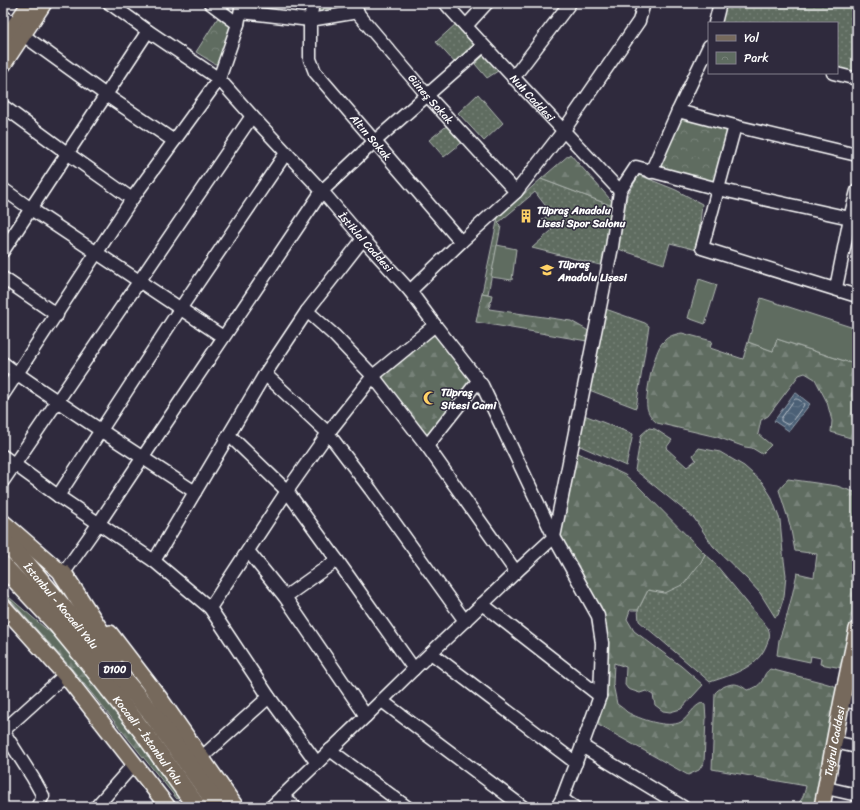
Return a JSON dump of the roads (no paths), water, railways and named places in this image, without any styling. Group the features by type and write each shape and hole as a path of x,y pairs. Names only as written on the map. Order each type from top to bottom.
{"highway":[{"name":"İstanbul - Kocaeli Yolu","path":"3,541 22,559 153,715 219,807"},
{"name":"Kocaeli - İstanbul Yolu","path":"3,566 58,625 81,653 144,733 197,807"},
{"path":"63,574 153,715"},
{"path":"3,581 81,653"}],"main road":[{"path":"3,42 30,3"},
{"path":"3,65 14,25 44,3"},
{"path":"3,522 63,574 159,697 236,807"},
{"path":"3,606 65,675 168,807"},
{"name":"Tuğrul Caddesi","path":"822,807 834,742 850,701 857,629"}],"street":[{"name":"İstiklal Caddesi","path":"109,3 148,32 219,79 322,191 410,291 482,386 554,537 598,616 602,643 600,696 576,763 559,803"},
{"path":"210,3 240,13 310,20 353,7"},
{"name":"Altın Sokak","path":"314,3 310,20 310,60 315,72 461,242"},
{"name":"Nuh Caddesi","path":"445,3 483,46 620,191"},
{"path":"466,26 487,3"},
{"path":"514,78 570,3"},
{"path":"410,291 516,192 564,130 639,21 644,3"},
{"path":"715,22 720,3"},
{"name":"Güneş Sokak","path":"353,7 428,96 516,192"},
{"path":"3,395 132,199 219,79 240,13"},
{"path":"14,25 106,95 174,141"},
{"path":"3,251 148,32"},
{"path":"63,574 99,524 322,191 375,141 428,96 483,46"},
{"path":"651,172 708,48"},
{"path":"837,74 857,79"},
{"path":"3,106 67,154 132,199"},
{"path":"678,111 857,155"},
{"path":"3,481 252,116"},
{"path":"735,126 702,248 836,288 857,296"},
{"path":"58,496 180,309 286,153"},
{"path":"271,807 482,604 554,537 612,247 620,191 636,167 718,189 850,218"},
{"path":"3,189 223,337"},
{"path":"836,288 857,191"},
{"path":"154,561 265,374 307,311 363,239"},
{"path":"3,278 57,315"},
{"path":"307,311 334,335 372,376 427,446 516,572"},
{"path":"210,608 287,491 328,433 372,376 435,325"},
{"path":"3,363 101,431 196,492"},
{"path":"265,374 328,433 376,496 465,621"},
{"path":"427,446 478,381"},
{"path":"229,435 287,491 414,669"},
{"path":"3,456 58,496 154,561 210,608 269,697 317,763"},
{"path":"248,551 285,597 366,716"},
{"path":"285,597 337,560"},
{"path":"482,604 600,696"},
{"path":"431,653 576,763"},
{"path":"37,807 43,796 3,731 65,675"},
{"path":"202,757 269,697"},
{"path":"382,701 523,807"},
{"path":"834,742 857,747"},
{"path":"582,746 663,802 682,807"},
{"path":"330,750 407,807"},
{"path":"101,805 134,764"},
{"path":"826,788 857,795"},
{"path":"282,796 295,807"},
{"path":"559,803 574,807"}],"water":[{"path":"795,392 810,404 789,431 774,421"}],"place":[{"name":"Tüpraş Anadolu Lisesi Spor Salonu","path":"526,216"},
{"name":"Tüpraş Anadolu Lisesi","path":"547,270"},
{"name":"Tüpraş Sitesi Cami","path":"430,398"}]}
